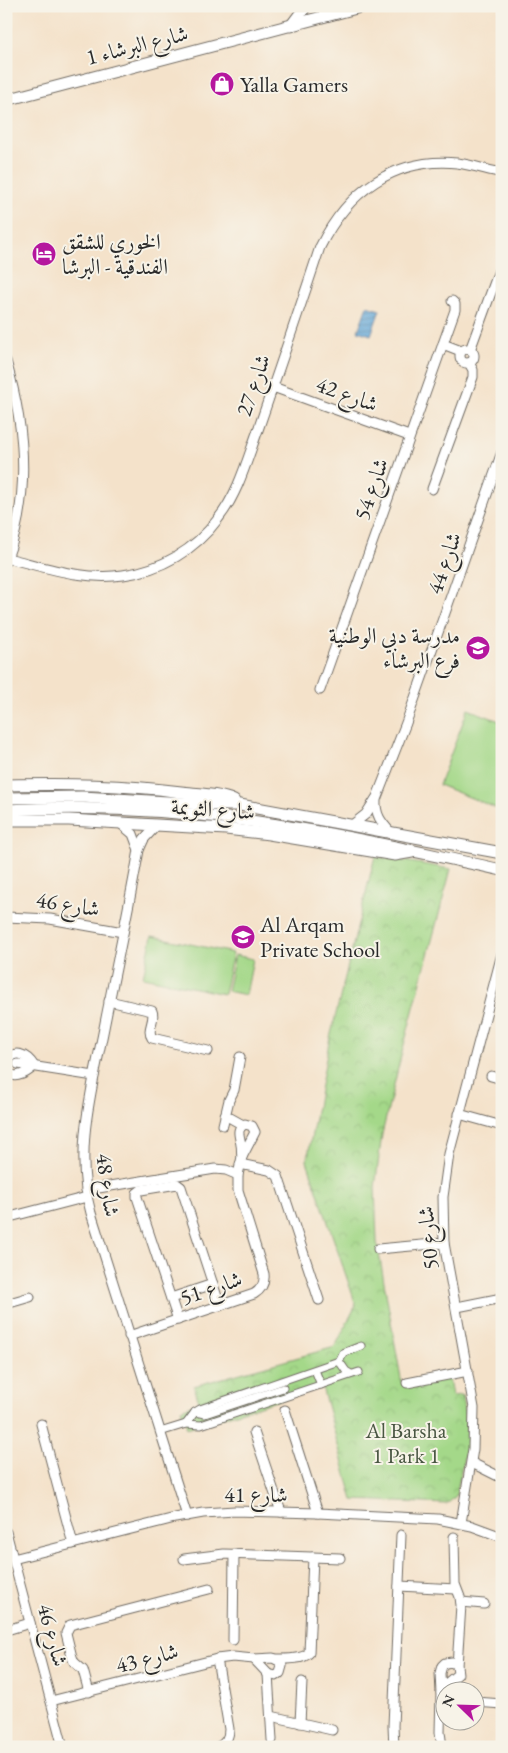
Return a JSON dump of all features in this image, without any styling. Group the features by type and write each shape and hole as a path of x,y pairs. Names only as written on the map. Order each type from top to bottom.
{"street":[{"path":"291,26 306,6"},
{"name":"شارع البرشاء 1","path":"6,100 364,6"},
{"name":"شارع 27","path":"7,560 74,574 106,577 140,572 174,558 190,548 206,534 230,501 273,387 320,247 342,210 375,182 394,172 422,165 457,163 502,174"},
{"path":"432,489 473,374 469,363 462,362 464,352 500,268"},
{"name":"شارع 54","path":"320,690 456,308 452,301"},
{"path":"442,346 464,352"},
{"path":"6,361 18,407 23,460 19,512 7,560"},
{"name":"شارع 42","path":"273,387 409,436"},
{"name":"شارع 44","path":"352,826 366,814 376,796 434,648 502,452"},
{"name":"شارع الثويمة","path":"6,786 85,785 142,787 219,797 240,804 502,853"},
{"path":"376,796 378,816 391,833"},
{"name":"شارع الثويمة","path":"6,798 82,797 219,805 240,804"},
{"name":"شارع الثويمة","path":"6,810 83,809 145,812 265,823 378,843 500,871"},
{"name":"شارع الثويمة","path":"6,820 202,827 247,831 395,855 414,851"},
{"path":"120,823 134,834 139,850"},
{"name":"شارع 48","path":"158,825 144,839 139,850 94,1076 84,1132 83,1161 86,1194 187,1516"},
{"name":"شارع 46","path":"6,917 50,919 123,932"},
{"name":"شارع 50","path":"461,1523 472,1463 475,1421 473,1394 444,1243 444,1183 459,1114 499,973 502,954"},
{"path":"109,1000 152,1011 154,1016 150,1032 152,1038 208,1051"},
{"path":"13,1053 28,1058 34,1066 20,1077 12,1075 7,1071 6,1064 13,1053"},
{"path":"223,1125 229,1100 234,1090 240,1057"},
{"path":"18,1064 94,1076"},
{"path":"491,1076 502,1079"},
{"path":"459,1114 502,1126"},
{"path":"226,1115 243,1124 252,1126 255,1132 241,1161"},
{"path":"241,1161 242,1146 238,1133 239,1128 243,1124"},
{"path":"241,1161 269,1170 278,1176 319,1300"},
{"name":"شارع 51","path":"129,1336 254,1294 260,1289 264,1282 264,1274 240,1197 238,1175 241,1161"},
{"path":"6,1218 86,1194 215,1168 238,1175"},
{"path":"178,1320 137,1197 137,1193 141,1190 175,1184 181,1186 220,1306"},
{"path":"378,1249 444,1243"},
{"path":"171,1298 213,1284"},
{"path":"6,1304 30,1297"},
{"path":"456,1307 502,1298"},
{"path":"186,1424 195,1412 282,1385 339,1361 343,1353 361,1346"},
{"path":"160,1432 186,1424 200,1425 355,1373 346,1371 339,1361"},
{"path":"315,1370 320,1385"},
{"path":"406,1383 468,1371"},
{"path":"282,1385 286,1396"},
{"path":"254,1394 255,1406"},
{"path":"223,1404 226,1416"},
{"path":"285,1410 318,1513"},
{"path":"41,1424 73,1544"},
{"path":"254,1432 281,1512"},
{"path":"472,1463 502,1478"},
{"name":"شارع 41","path":"13,1559 187,1516 235,1511 438,1519 461,1523 502,1537"},
{"name":"شارع 46","path":"6,1532 63,1747"},
{"path":"394,1747 393,1726 401,1535"},
{"path":"451,1680 458,1671 461,1602 456,1588 454,1537"},
{"path":"184,1559 218,1554 340,1558"},
{"path":"233,1640 234,1554"},
{"name":"شارع 43","path":"51,1702 217,1659 233,1657 275,1658 290,1655 306,1656 309,1651 313,1557"},
{"path":"399,1586 456,1588"},
{"path":"89,1692 83,1670 72,1657 66,1633 70,1625 209,1589"},
{"path":"461,1602 484,1604"},
{"path":"10,1629 30,1623"},
{"path":"254,1659 268,1674 276,1676 280,1674 282,1666 275,1658"},
{"path":"217,1659 229,1729 228,1738 218,1747"},
{"path":"441,1680 440,1673 445,1662 454,1663 457,1666"},
{"path":"268,1674 272,1740"},
{"path":"300,1723 302,1682"},
{"path":"486,1703 502,1704"},
{"path":"271,1716 332,1730"},
{"path":"440,1730 442,1747"}],"green space":[{"path":"468,709 502,722 501,810 439,785"},
{"name":"Al Barsha 1 Park 1","path":"375,856 451,869 382,1134 375,1187 377,1242 402,1384 449,1378 452,1396 462,1395 468,1438 456,1496 447,1504 353,1500 322,1387 187,1428 181,1409 199,1402 194,1386 335,1347 356,1305 307,1161 329,1042"},
{"path":"152,936 233,953 224,994 143,977"},
{"path":"235,955 253,959 246,995 227,991"}],"water":[{"path":"367,306 380,310 371,335 358,331"}],"place":[{"name":"Yalla Gamers","path":"222,84"},
{"name":"الخوري للشقق الفندقية - البرشا","path":"44,254"},
{"name":"مدرسة دبي الوطنية فرع البرشاء","path":"478,648"},
{"name":"Al Arqam Private School","path":"243,937"}]}
